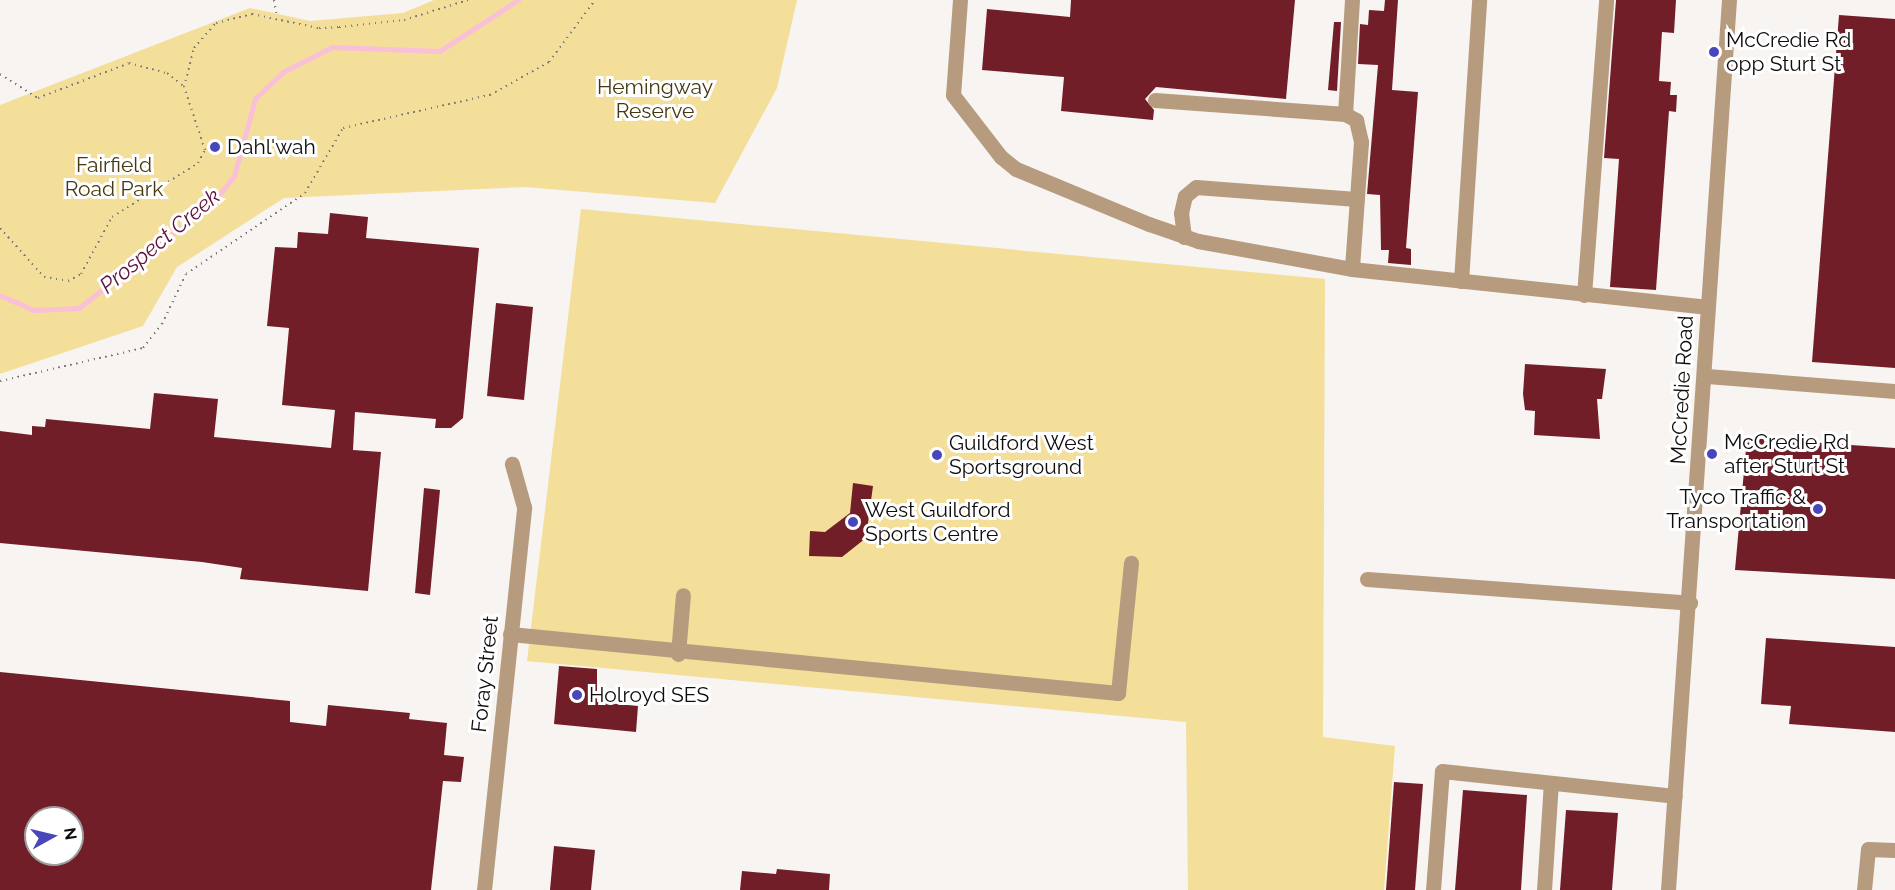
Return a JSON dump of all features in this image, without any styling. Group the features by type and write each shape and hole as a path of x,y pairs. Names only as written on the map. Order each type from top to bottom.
{"street":[{"path":"960,0 953,95 1002,157 1016,169 1184,237 1352,269 1706,307"},
{"path":"1345,114 1352,0"},
{"path":"1461,281 1479,0"},
{"path":"1584,295 1606,0"},
{"name":"McCredie Road","path":"1668,890 1707,376 1706,307 1729,0"},
{"path":"1155,100 1345,114 1356,120 1361,142 1352,269"},
{"path":"1184,237 1183,204 1196,187 1357,199"},
{"path":"1707,376 1895,391"},
{"name":"Foray Street","path":"484,890 524,507 513,464"},
{"path":"510,634 678,654 1118,693 1131,562"},
{"path":"1367,579 1690,603"},
{"path":"678,654 683,596"},
{"path":"1432,890 1442,771 1675,796"},
{"path":"1544,890 1551,783"},
{"path":"1864,890 1868,849 1895,850"}],"path":[{"path":"273,0 277,17"},
{"path":"184,87 194,48 206,30 233,16 277,17 319,28 339,27 404,20 468,0"},
{"path":"0,381 143,348 162,324 186,274 305,193 343,128 490,95 549,62 595,0"},
{"path":"0,74 38,98 129,63 167,73 184,87 205,150 198,162 112,217 81,274 68,281 44,277 0,228"}],"green space":[{"name":"Hemingway Reserve","path":"434,0 797,0 777,88 715,203 525,187 284,198 177,267 143,326 0,374 0,105 250,8 310,21 403,13"},
{"name":"Guildford West Sportsground","path":"581,209 1325,279 1323,737 1395,746 1384,890 1188,890 1186,722 527,661"}],"building":[{"path":"1071,0 1295,0 1286,99 1156,87 1145,99 1154,110 1153,120 1061,111 1064,77 982,70 987,9 1070,17"},
{"path":"1385,0 1398,0 1392,90 1418,92 1406,248 1411,249 1411,265 1388,263 1389,250 1381,250 1380,195 1367,194 1378,65 1358,64 1360,24 1368,25 1369,10 1384,11"},
{"path":"1616,0 1676,0 1674,33 1662,32 1659,81 1671,82 1670,95 1677,95 1676,112 1669,111 1656,290 1610,287 1619,159 1604,158"},
{"path":"1839,15 1895,19 1895,368 1812,362"},
{"path":"1334,22 1341,22 1337,91 1328,90"},
{"path":"330,213 368,217 366,238 479,248 463,418 451,428 435,428 436,419 355,412 353,450 381,452 368,591 240,579 242,568 202,562 0,543 0,431 32,435 32,426 45,427 46,419 150,429 154,393 218,399 214,437 331,448 335,410 282,405 289,328 267,326 275,247 297,248 298,232 328,234"},
{"path":"496,303 533,307 524,400 487,396"},
{"path":"1525,364 1606,369 1602,399 1597,399 1600,439 1534,435 1535,411 1525,410 1523,394"},
{"name":"Tyco Traffic & Transportation","path":"1747,438 1895,448 1895,579 1735,570"},
{"name":"West Guildford Sports Centre","path":"853,483 873,486 866,538 842,557 809,556 810,531 825,532 850,513"},
{"path":"424,488 440,490 430,595 415,593"},
{"path":"1766,638 1895,647 1895,732 1789,724 1791,706 1761,704"},
{"name":"Holroyd SES","path":"559,666 597,669 597,702 638,706 636,732 554,724"},
{"path":"0,672 290,701 290,722 326,726 328,705 410,713 409,719 447,723 444,755 464,757 461,782 443,781 431,890 0,890"},
{"path":"1394,782 1423,784 1415,890 1386,890"},
{"path":"1463,790 1527,795 1521,890 1455,890"},
{"path":"1566,810 1618,813 1612,890 1560,890"},
{"path":"554,846 595,850 591,890 550,890"},
{"path":"777,869 830,874 829,890 740,890 742,871 776,874"}],"waterway":[{"name":"Prospect Creek","path":"0,295 33,310 79,308 214,201 234,176 255,99 283,72 332,47 440,51 518,0"}],"place":[{"name":"McCredie Rd opp Sturt St","path":"1714,52"},
{"name":"Dahl'wah","path":"215,147"},
{"name":"McCredie Rd after Sturt St","path":"1712,454"},
{"name":"Guildford West Sportsground","path":"937,455"},
{"name":"Tyco Traffic & Transportation","path":"1818,509"},
{"name":"West Guildford Sports Centre","path":"853,522"},
{"name":"Holroyd SES","path":"577,695"}],"park label":[{"name":"Fairfield Road Park","path":"114,177"}]}
